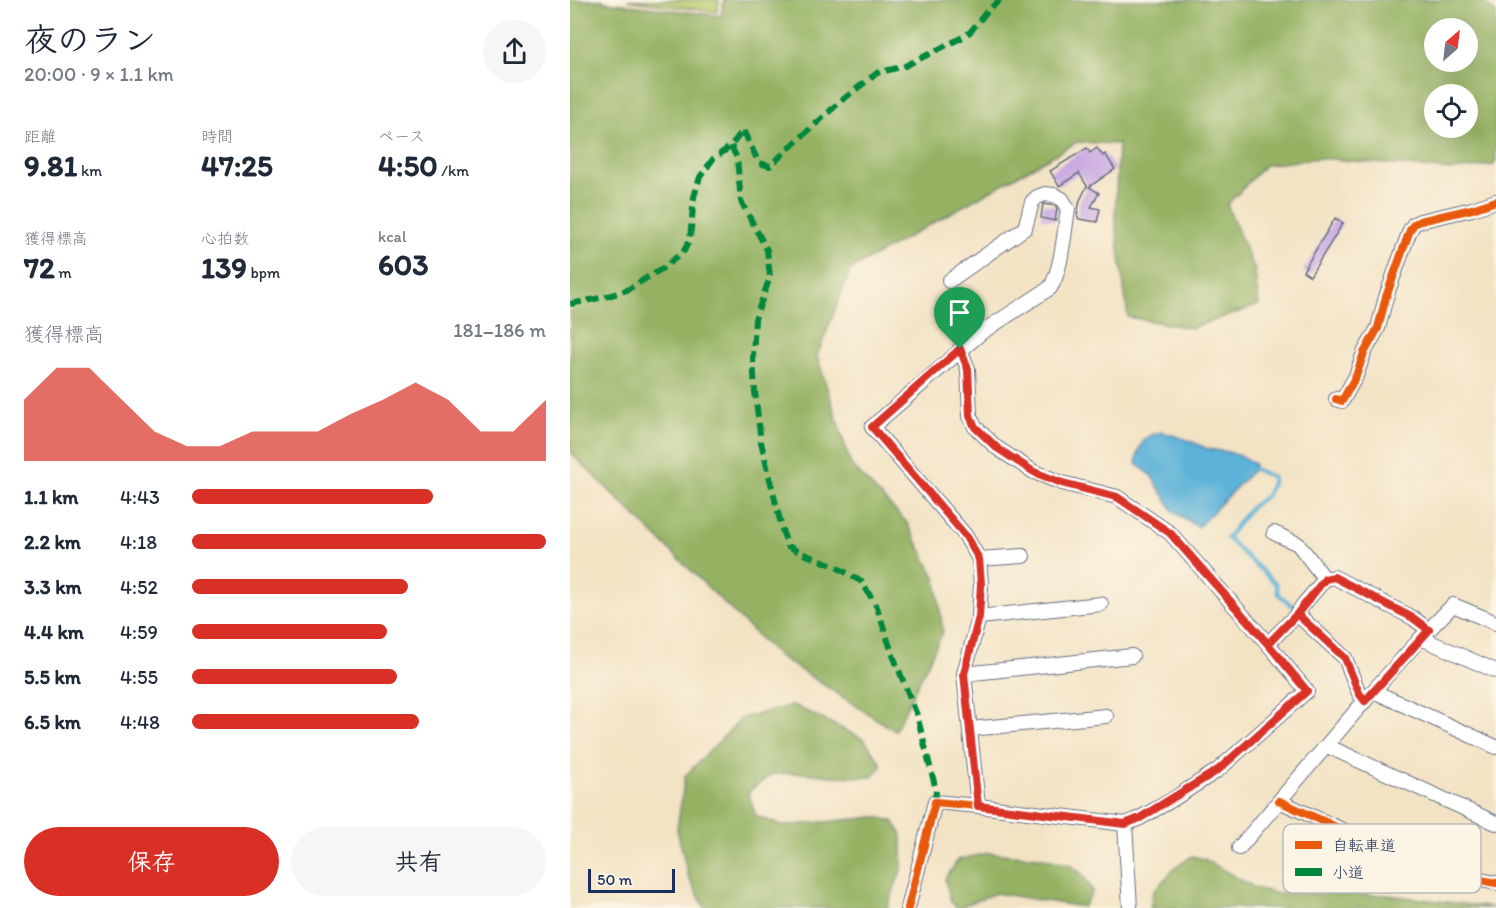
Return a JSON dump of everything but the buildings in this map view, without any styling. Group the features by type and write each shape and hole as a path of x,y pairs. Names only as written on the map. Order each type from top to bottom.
{"street":[{"path":"949,281 1025,228 1032,202 1037,197 1045,194 1062,199 1068,209 1058,269 1050,288 960,349 872,427 965,535 979,559 981,584 979,617 964,674 978,806"},
{"path":"1336,399 1342,401 1356,376 1364,352 1378,328 1386,297 1414,224 1472,210 1496,201"},
{"path":"908,908 935,802 1125,824 1148,814 1218,770 1307,691 1170,533 1117,497 1062,483 1034,472 997,448 975,427 970,416 968,369 960,349"},
{"path":"1274,533 1299,544 1325,579"},
{"path":"979,559 1023,556"},
{"path":"1268,644 1297,614 1325,579 1334,577 1413,618 1425,634 1496,671"},
{"path":"979,617 1101,604"},
{"path":"1239,848 1369,696 1453,605 1496,623"},
{"path":"1297,614 1345,658 1359,693 1496,747"},
{"path":"964,674 1132,656"},
{"path":"970,729 1106,716"},
{"path":"1328,746 1496,823"},
{"path":"1279,801 1329,824"},
{"path":"1125,824 1130,908"},
{"path":"1481,880 1496,883"}],"green space":[{"path":"570,0 603,0 604,2 721,16 724,0 1481,0 1496,13 1496,160 1494,165 1453,170 1319,158 1265,165 1227,205 1255,271 1259,305 1192,328 1128,317 1115,220 1118,144 1077,142 851,269 817,356 851,465 907,523 936,579 943,632 895,731 777,655 570,452"},
{"path":"627,0 719,0 717,12"},
{"path":"793,705 864,739 882,765 872,777 802,773 772,774 748,792 756,816 783,826 875,817 893,821 902,835 902,868 887,908 705,908 688,876 677,829 685,776 742,718"},
{"path":"988,853 1039,857 1070,865 1081,873 1093,891 1083,907 996,893 957,908 951,902 945,879 958,860"},
{"path":"1192,856 1204,859 1255,888 1275,893 1388,895 1496,908 1150,908 1153,892 1175,868"}],"water":[{"path":"1162,432 1208,449 1243,457 1254,464 1254,469 1198,527 1174,512 1151,475 1136,464 1143,442 1150,436"}],"waterway":[{"path":"1249,467 1273,477 1272,483 1267,495 1250,508 1227,538 1276,584 1278,594 1293,606"}],"marked path":[{"path":"570,304 627,290 666,266 684,251 690,239 694,197 700,177 713,159 731,146 743,130 759,163 770,166 841,101 877,73 905,66 965,36 1000,0"},
{"path":"731,146 737,158 741,201 767,250 770,277 755,319 753,357 761,442 783,533 788,546 833,565 862,582 877,607 892,653 917,715 936,790 935,802"}],"cycle path":[{"path":"1336,399 1342,401 1378,328 1386,297 1414,224 1496,201"},
{"path":"908,908 935,802 1125,824 1172,800 1218,770 1307,691 1170,533 1117,497 1062,483 1034,472 997,448 975,427 970,416 968,369 960,349"},
{"path":"1279,801 1329,824"},
{"path":"1481,880 1496,883"}],"route":[{"path":"960,349 872,427 965,535 979,559 981,584 979,617 964,674 978,806 1125,824 1172,800 1218,770 1307,691 1268,644 1297,614 1345,658 1359,693 1365,701 1429,630 1413,618 1334,577 1325,579 1297,614 1268,644 1170,533 1117,497 1062,483 1034,472 997,448 975,427 970,416 968,369 960,349"}]}
